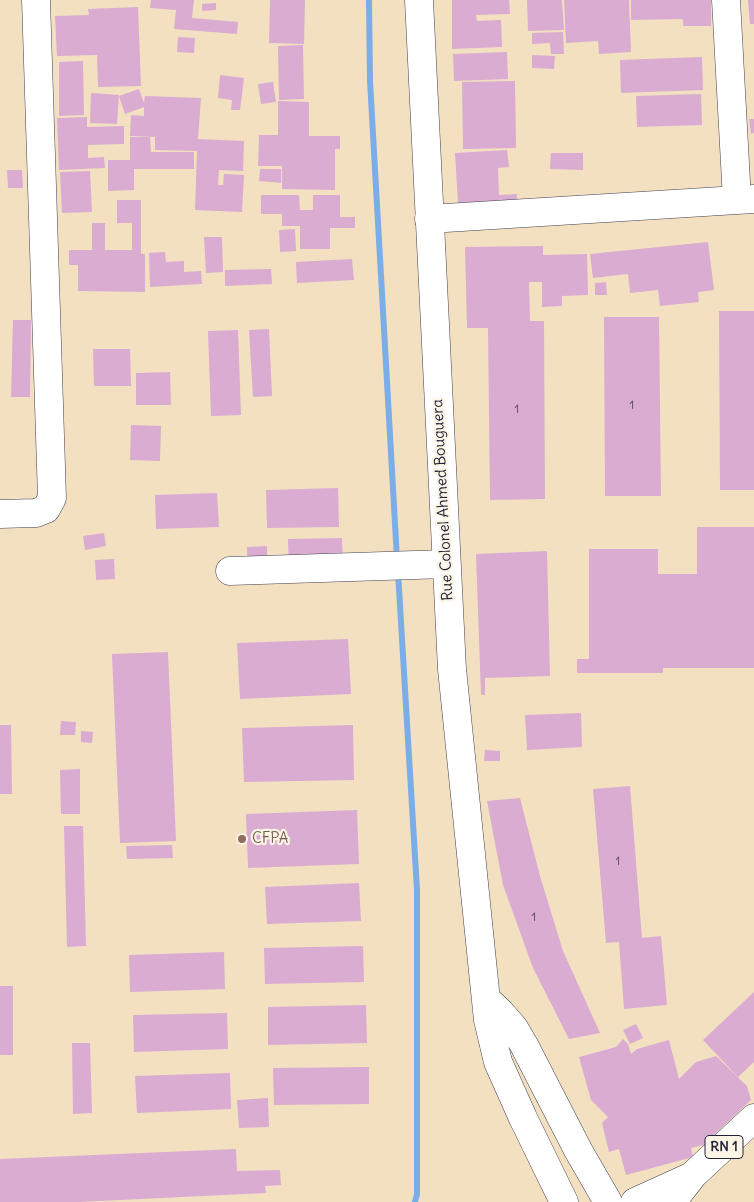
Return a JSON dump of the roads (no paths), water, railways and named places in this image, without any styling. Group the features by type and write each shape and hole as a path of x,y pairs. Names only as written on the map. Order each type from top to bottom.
{"main road":[{"path":"0,514 36,513 46,509 52,498 36,0"},
{"name":"Rue Colonel Ahmed Bouguera","path":"420,0 429,220 452,670 486,999 498,1062 564,1202"},
{"path":"429,220 745,199 726,0"},
{"path":"230,571 446,564"},
{"path":"486,999 514,1028 569,1133 608,1202"},
{"name":"RN 1","path":"672,1202 693,1175 754,1118"},
{"name":"RN 1","path":"635,1202 693,1175"}],"waterway":[{"path":"369,0 370,81 397,559"},
{"path":"398,572 417,890 417,1194 415,1202"}],"place":[{"name":"CFPA","path":"242,839"}]}
